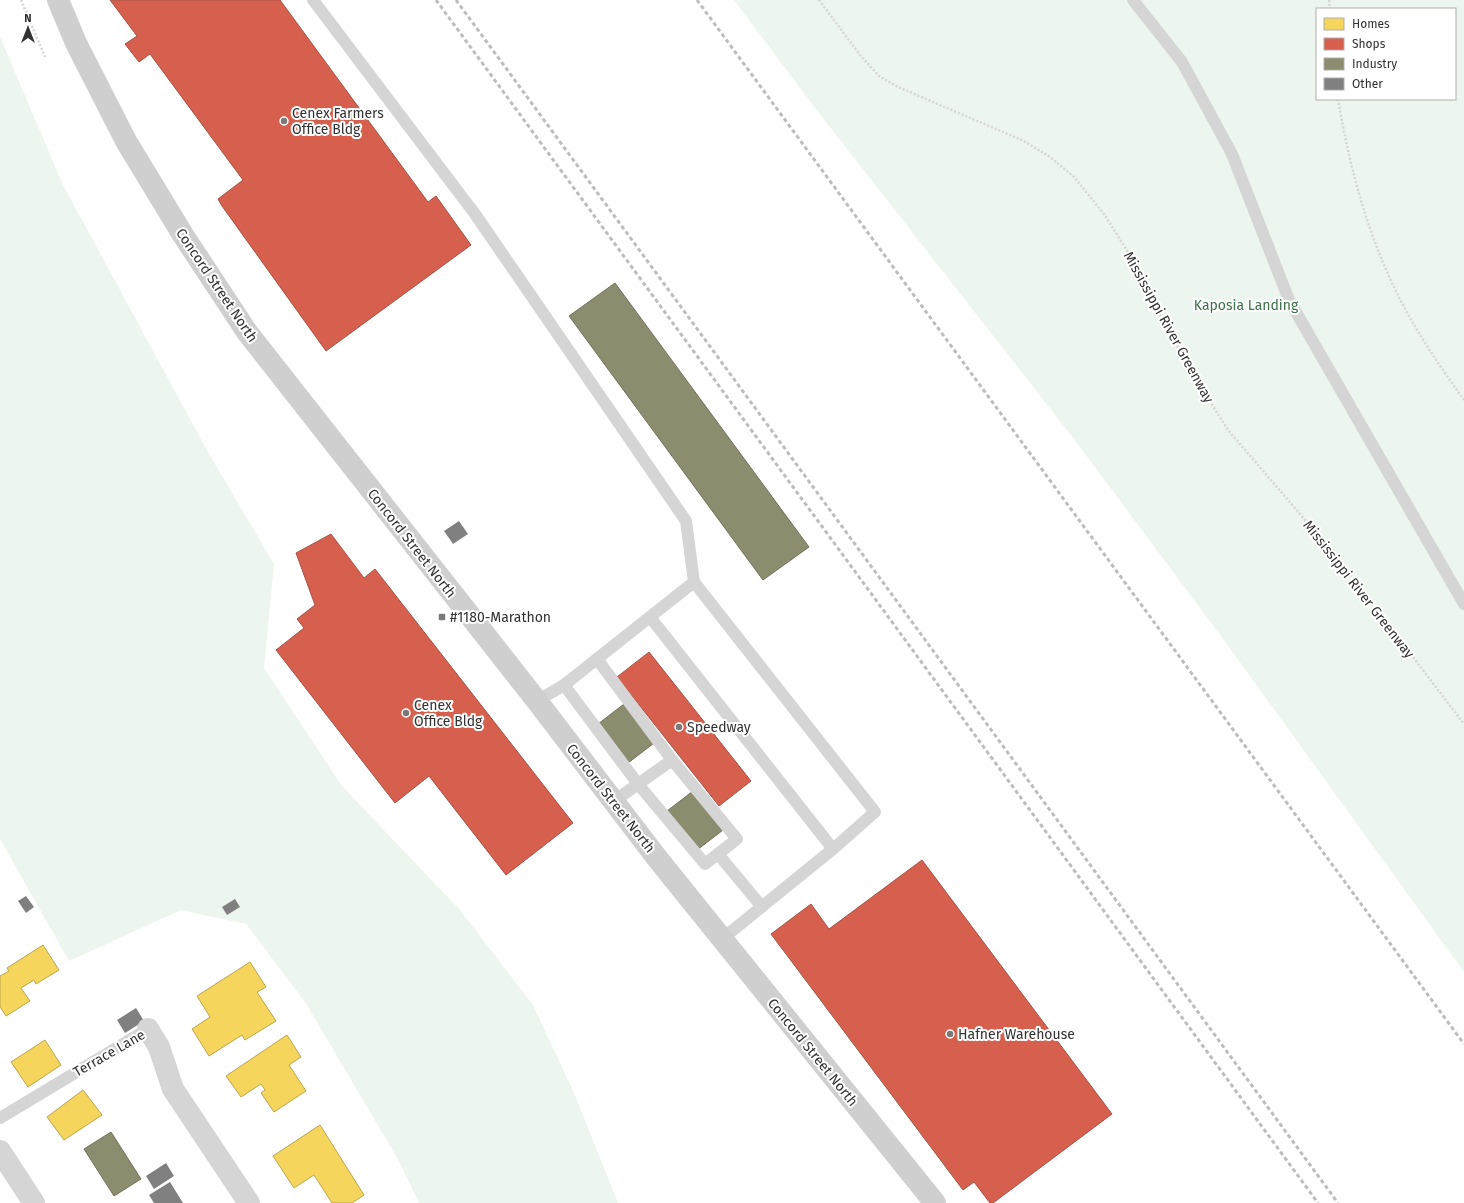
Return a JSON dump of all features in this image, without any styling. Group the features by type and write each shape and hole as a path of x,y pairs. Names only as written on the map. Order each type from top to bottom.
{"main road":[{"name":"Concord Street North","path":"58,0 76,43 126,141 183,235 247,332 722,938 935,1203"}],"street":[{"name":"Terrace Lane","path":"148,1028 159,1047 173,1089 248,1203"},
{"path":"0,1151 34,1203"}],"lane":[{"path":"313,0 475,214 686,521 694,582 875,812 722,938"},
{"path":"1133,0 1182,62 1232,154 1289,300 1464,604"},
{"path":"537,701 564,685 597,660 694,582"},
{"path":"650,618 833,848"},
{"path":"564,685 638,784 705,864 737,840 672,760 597,660"},
{"path":"614,801 672,760"},
{"path":"718,854 762,906"},
{"name":"Terrace Lane","path":"0,1118 148,1028"}],"path":[{"path":"21,0 45,57"},
{"name":"Mississippi River Greenway","path":"819,0 860,55 880,76 898,87 1024,141 1050,157 1074,177 1104,214 1131,258 1153,302 1194,376 1228,430 1336,556 1464,724"},
{"path":"1338,100 1344,138 1356,183 1378,252 1402,303 1423,341 1464,400"}],"green space":[{"name":"Kaposia Landing","path":"734,0 1464,0 1464,972 1229,647 1074,439 815,108"},
{"path":"0,37 63,185 209,454 274,564 264,668 341,785 460,910 533,1005 574,1093 618,1203 419,1203 399,1161 305,1002 246,924 181,910 69,961 0,839"}],"building: Homes":[{"path":"43,945 59,970 36,984 34,980 21,988 30,1001 6,1016 0,1007 0,976 9,971 7,968"},
{"path":"250,962 266,987 257,992 276,1021 245,1040 242,1035 209,1056 192,1029 210,1017 197,996"},
{"path":"287,1035 301,1057 289,1065 306,1091 274,1112 261,1093 265,1090 261,1084 241,1097 226,1076"},
{"path":"45,1040 61,1065 28,1087 11,1062"},
{"path":"83,1090 102,1115 64,1140 47,1117"},
{"path":"320,1125 364,1195 352,1203 332,1203 314,1175 294,1188 273,1156"}],"building: Shops":[{"name":"Cenex Farmers Office Bldg","path":"110,0 280,0 428,202 436,196 471,245 326,351 218,199 243,180 150,54 139,62 125,44 137,36"},
{"name":"Cenex Office Bldg","path":"331,534 364,578 375,569 573,823 506,875 429,776 395,803 276,650 304,628 297,619 315,605 296,553"},
{"path":"649,652 751,781 719,806 617,677"},
{"name":"Hafner Warehouse","path":"922,860 1112,1114 993,1203 990,1203 974,1182 963,1190 771,934 811,904 829,929"}],"building: Industry":[{"path":"615,283 809,547 763,580 569,316"},
{"path":"624,704 654,743 628,763 598,724"},
{"path":"693,791 723,830 697,850 667,811"},
{"path":"111,1132 141,1179 114,1196 84,1149"}],"building: Other":[{"path":"459,521 468,534 453,544 444,531"},
{"path":"26,896 34,907 26,913 18,901"},
{"path":"235,899 240,907 227,915 222,907"},
{"path":"136,1008 144,1021 125,1033 117,1020"},
{"path":"166,1163 174,1176 154,1189 146,1176"},
{"path":"170,1182 183,1203 154,1203 149,1195"}],"railway":[{"path":"436,0 1318,1203"},
{"path":"456,0 1338,1203"},
{"path":"697,0 1464,1044"}],"place":[{"name":"Cenex Farmers Office Bldg","path":"284,121"},
{"name":"#1180-Marathon","path":"442,617"},
{"name":"Cenex Office Bldg","path":"406,713"},
{"name":"Speedway","path":"679,727"},
{"name":"Hafner Warehouse","path":"950,1034"}]}
